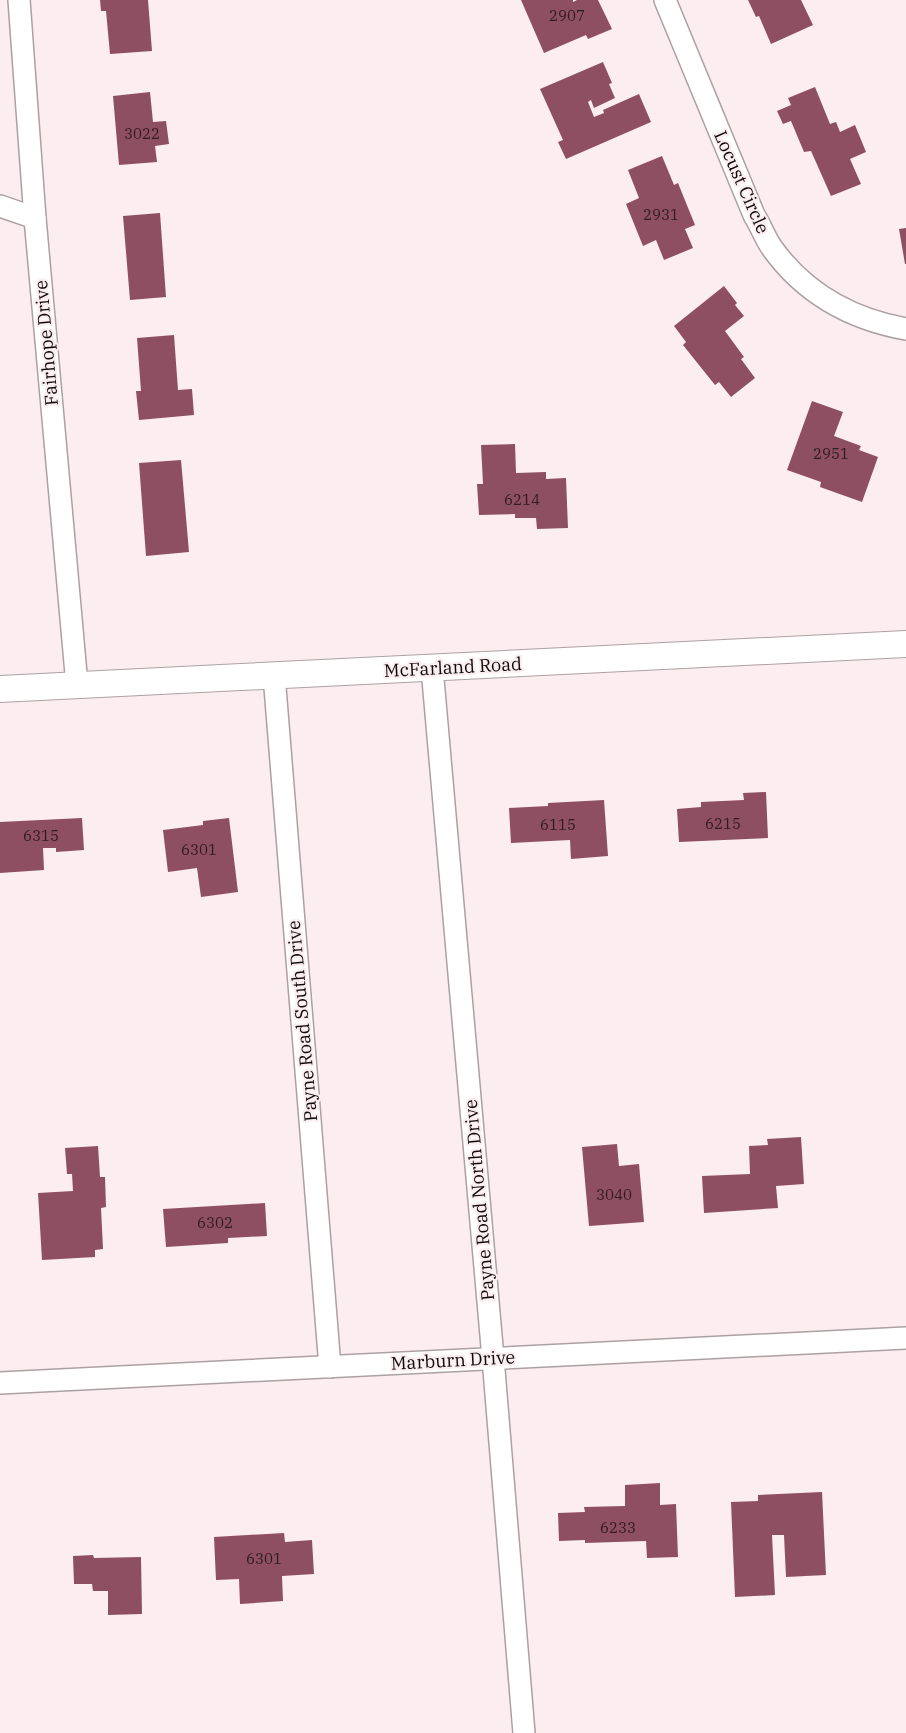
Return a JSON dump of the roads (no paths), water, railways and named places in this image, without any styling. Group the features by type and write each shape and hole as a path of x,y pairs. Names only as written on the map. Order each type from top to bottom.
{"street":[{"name":"Fairhope Drive","path":"19,0 35,218 77,685"},
{"name":"Locust Circle","path":"664,0 754,215 772,247 805,284 836,305 869,321 906,329"},
{"path":"0,206 35,218"},
{"name":"McFarland Road","path":"0,689 906,644"},
{"name":"Payne Road North Drive","path":"432,668 524,1733"},
{"name":"Payne Road South Drive","path":"274,675 330,1367"},
{"name":"Marburn Drive","path":"0,1383 906,1338"}]}
